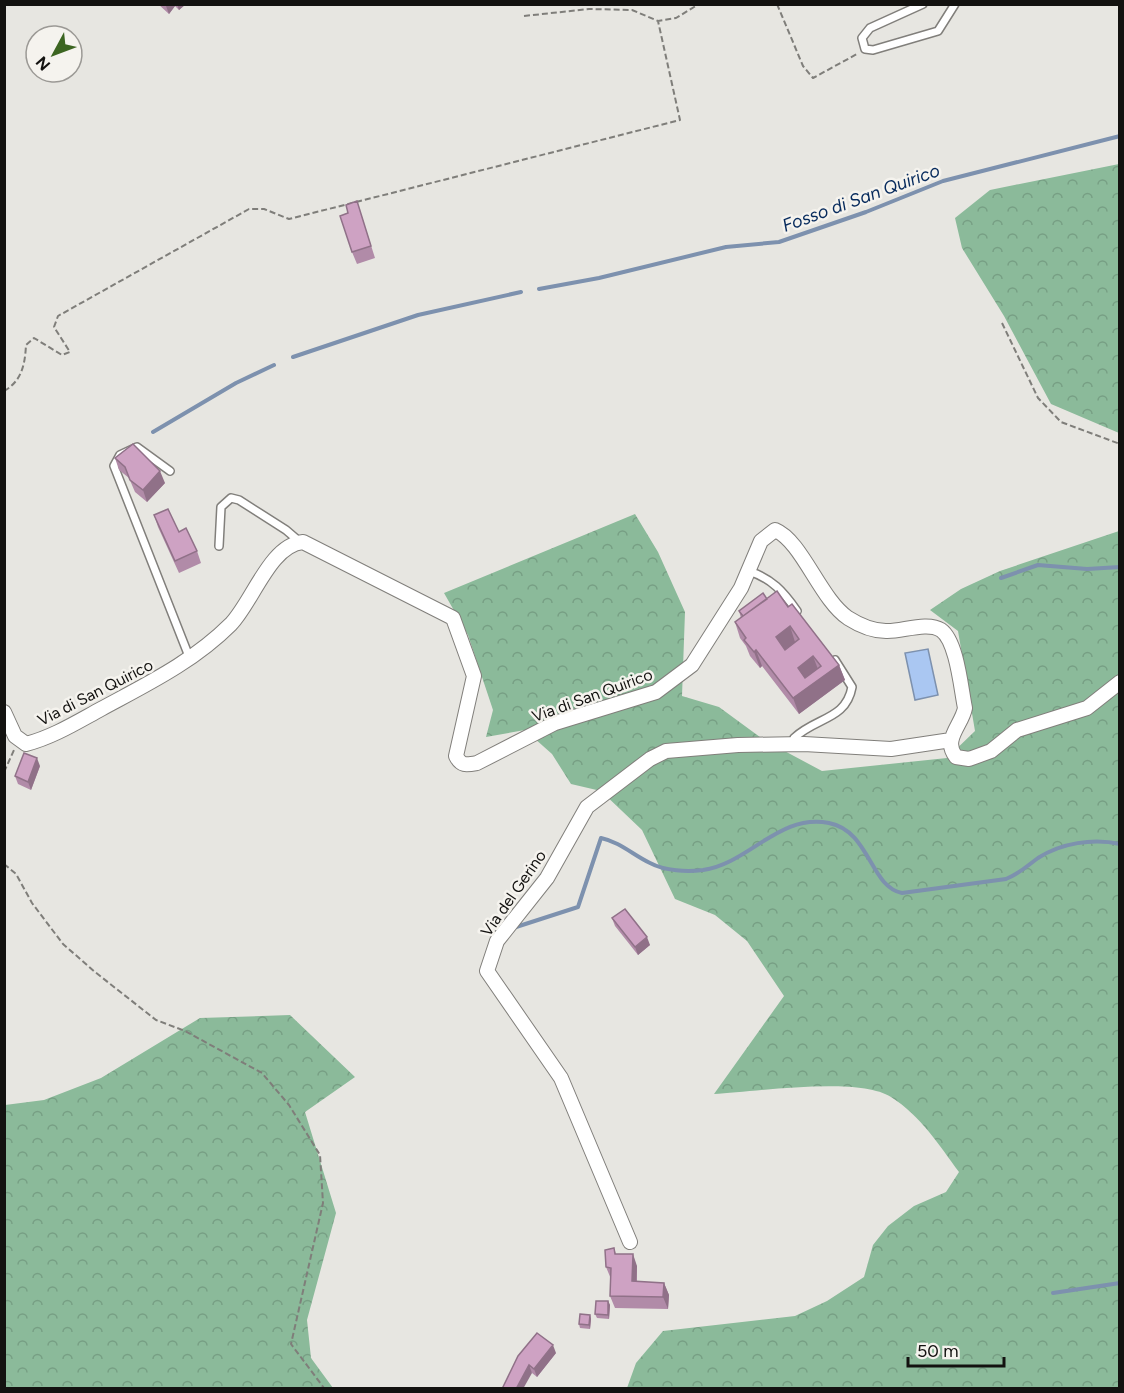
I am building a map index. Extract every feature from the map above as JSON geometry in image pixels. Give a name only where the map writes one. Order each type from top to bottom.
[{"type":"street","name":"Via di San Quirico","points":[[17,739],[26,744],[54,734],[204,650],[233,622],[278,553],[284,547],[300,542],[453,618],[474,676],[456,756],[459,762],[466,765],[477,763],[555,723],[656,692],[692,665],[721,623],[749,571],[761,541],[775,530],[789,541],[826,595],[847,617],[873,630],[927,627],[940,630],[950,641],[965,708],[964,716],[951,740]]},
{"type":"street","points":[[951,740],[952,752],[956,758],[969,759],[991,752],[1017,730],[1087,708],[1098,702],[1119,682]]},
{"type":"street","points":[[4,712],[17,739]]},
{"type":"street","name":"Via del Gerino","points":[[630,1242],[561,1078],[487,971],[496,941],[547,878],[587,807],[650,759],[666,752],[738,745],[793,744],[891,749],[951,740]]},
{"type":"lane","points":[[923,4],[870,28],[862,38],[865,49],[873,50],[938,31],[955,4]]},
{"type":"lane","points":[[170,471],[136,447],[120,455],[114,466],[190,659]]},
{"type":"lane","points":[[219,546],[220,507],[231,498],[239,500],[258,512],[300,542]]},
{"type":"lane","points":[[749,571],[766,577],[779,587],[800,615]]},
{"type":"lane","points":[[793,744],[794,738],[804,729],[840,711],[850,701],[852,687],[828,652]]},
{"type":"path","points":[[524,16],[589,9],[632,10],[658,21],[676,18],[699,4]]},
{"type":"path","points":[[777,4],[803,66],[813,78],[865,49]]},
{"type":"path","points":[[4,391],[14,386],[25,366],[26,345],[34,338],[62,355],[70,352],[54,327],[58,316],[249,209],[264,209],[289,219],[680,120],[658,21]]},
{"type":"path","points":[[1002,324],[1038,398],[1061,422],[1119,444]]},
{"type":"path","points":[[4,772],[17,739]]},
{"type":"path","points":[[4,864],[16,874],[32,903],[63,944],[156,1020],[185,1031],[262,1074],[289,1105],[302,1125],[320,1155],[323,1203],[291,1344],[324,1389]]},
{"type":"green space","points":[[1120,164],[1119,433],[1051,404],[1004,316],[962,248],[955,218],[990,190]]},
{"type":"green space","points":[[635,514],[658,552],[685,612],[682,696],[719,707],[764,740],[822,771],[947,758],[975,731],[958,631],[930,610],[961,589],[1000,571],[1119,531],[1119,1388],[627,1388],[636,1363],[663,1331],[795,1316],[827,1301],[864,1277],[873,1245],[888,1226],[914,1206],[946,1192],[959,1172],[929,1132],[911,1113],[891,1097],[876,1091],[831,1086],[714,1094],[784,996],[747,941],[715,915],[675,899],[642,830],[601,791],[571,784],[552,754],[525,730],[486,737],[493,710],[468,635],[444,593]]},
{"type":"green space","points":[[290,1015],[355,1077],[305,1112],[336,1213],[307,1320],[311,1358],[333,1388],[5,1388],[5,1105],[44,1100],[101,1078],[200,1018]]},
{"type":"water","points":[[928,649],[938,695],[915,700],[905,653]]},
{"type":"building","points":[[357,201],[371,246],[352,252],[340,216],[348,213],[346,205]]},
{"type":"building","points":[[133,444],[160,471],[143,490],[130,480],[125,467],[115,458]]},
{"type":"building","points":[[168,509],[179,532],[186,528],[197,551],[175,561],[154,515]]},
{"type":"building","points":[[777,591],[788,607],[792,604],[839,665],[793,698],[756,650],[754,652],[744,640],[746,638],[735,622]],"holes":[[[790,626],[799,639],[785,650],[776,637]],[[813,656],[821,666],[805,678],[798,668]]]},
{"type":"building","points":[[763,593],[767,599],[743,616],[739,611]]},
{"type":"building","points":[[24,753],[37,758],[28,782],[15,776]]},
{"type":"building","points":[[625,909],[647,937],[635,947],[612,918]]},
{"type":"building","points":[[614,1248],[615,1254],[633,1254],[632,1281],[664,1283],[663,1297],[610,1296],[611,1268],[606,1267],[605,1250]]},
{"type":"building","points":[[596,1301],[608,1301],[608,1315],[595,1314]]},
{"type":"building","points":[[580,1314],[590,1315],[589,1325],[579,1324]]},
{"type":"building","points":[[537,1333],[553,1345],[534,1369],[529,1365],[516,1389],[502,1389],[518,1356]]},
{"type":"waterway","name":"Fosso di San Quirico","points":[[539,289],[599,278],[726,247],[779,242],[866,212],[943,181],[1120,136]]},
{"type":"waterway","name":"Fosso di San Quirico","points":[[293,357],[418,315],[521,292]]},
{"type":"waterway","name":"Fosso di San Quirico","points":[[153,432],[236,383],[274,365]]},
{"type":"waterway","points":[[1001,578],[1038,565],[1087,569],[1120,567]]},
{"type":"waterway","points":[[513,928],[578,907],[601,838],[614,842],[656,866],[697,871],[720,866],[795,825],[811,822],[829,823],[843,828],[853,836],[883,881],[891,889],[902,893],[1006,879],[1038,858],[1067,845],[1088,842],[1120,844]]},
{"type":"waterway","points":[[1053,1293],[1120,1283]]}]
